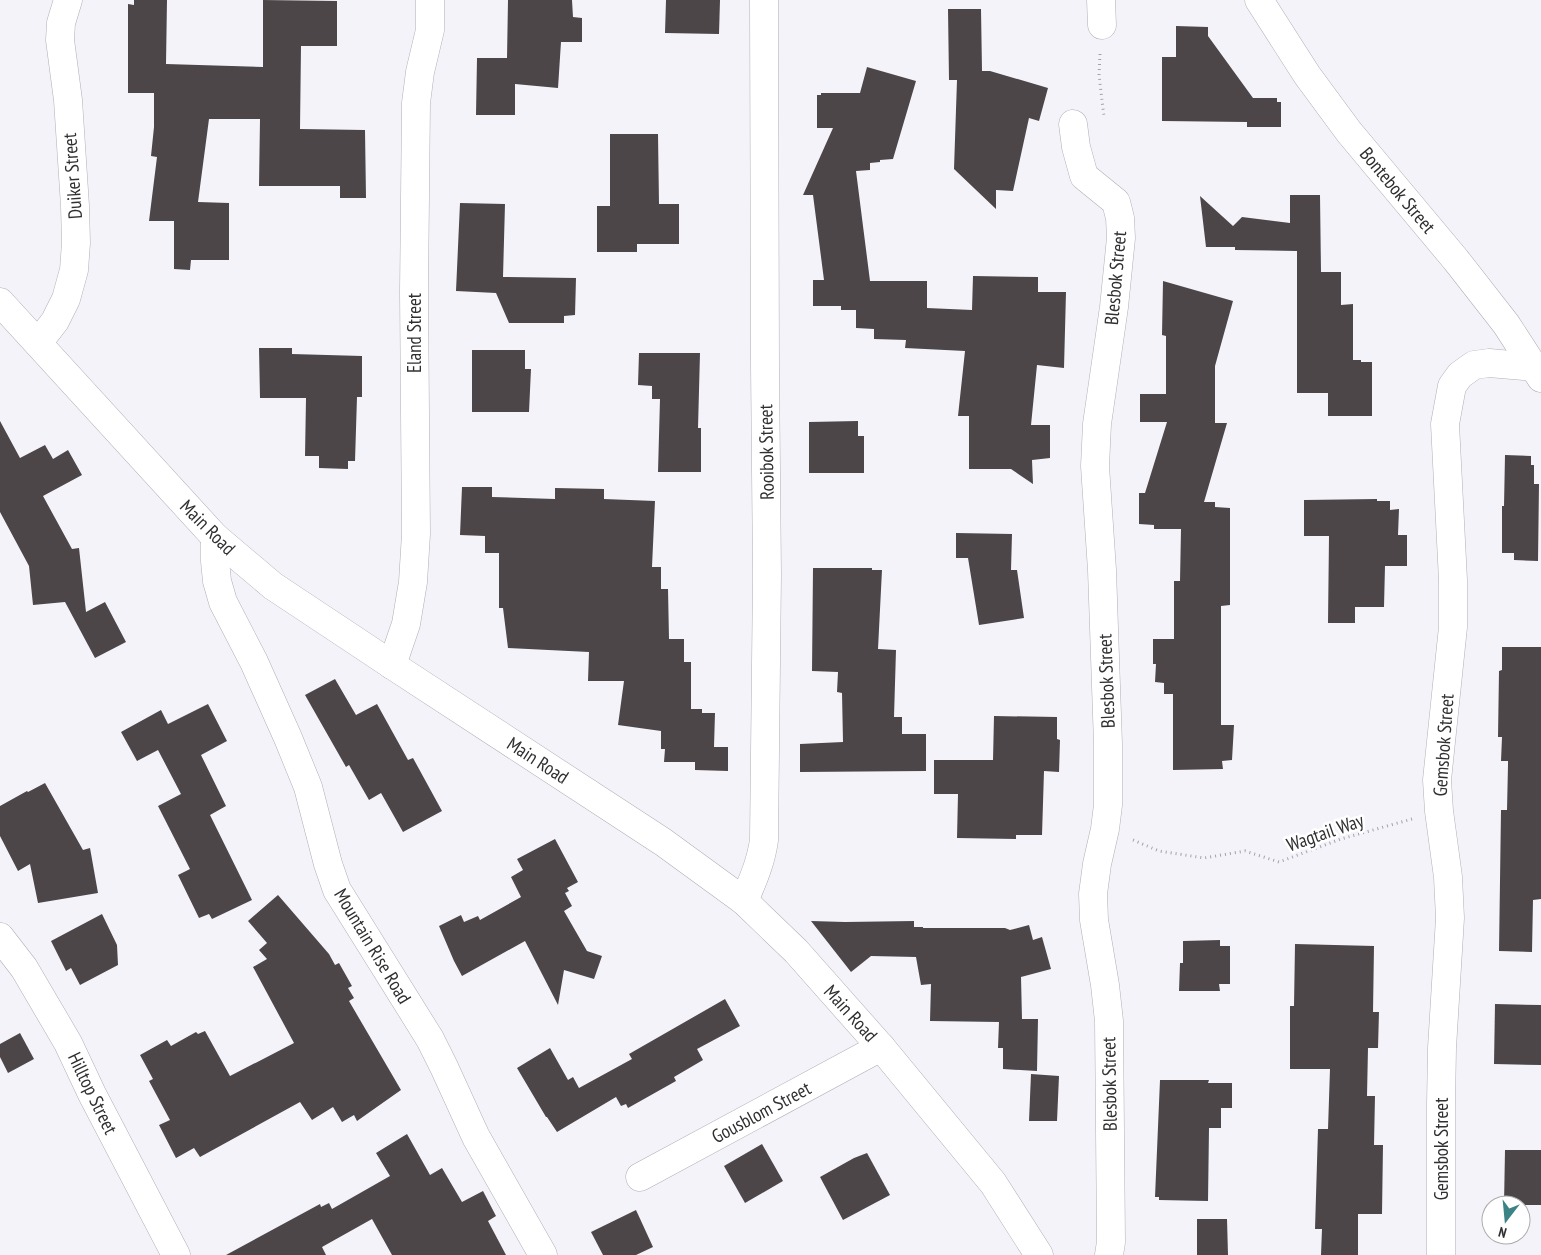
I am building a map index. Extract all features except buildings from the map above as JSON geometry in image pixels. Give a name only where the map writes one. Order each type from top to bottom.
[{"type":"street","name":"Duiker Street","points":[[38,343],[55,321],[66,299],[74,270],[76,243],[75,206],[68,100],[60,40],[61,23],[68,0]]},
{"type":"street","name":"Eland Street","points":[[392,665],[406,624],[413,582],[416,534],[414,292],[416,103],[420,72],[430,30],[430,0]]},
{"type":"street","name":"Rooibok Street","points":[[744,901],[756,874],[764,840],[767,575],[764,0]]},
{"type":"street","name":"Bontebok Street","points":[[1259,0],[1307,75],[1349,132],[1456,260],[1506,324],[1538,372]]},
{"type":"street","name":"Blesbok Street","points":[[1073,124],[1076,147],[1084,176],[1116,202],[1120,218],[1114,307],[1097,424],[1095,466],[1102,570],[1108,744],[1108,805],[1093,894],[1109,1021],[1111,1242],[1109,1255]]},
{"type":"street","name":"Main Road","points":[[0,302],[215,536],[273,586],[663,842],[744,901],[796,950],[881,1047],[993,1183],[1039,1255]]},
{"type":"street","name":"Gemsbok Street","points":[[1441,1255],[1442,1048],[1450,918],[1448,877],[1439,811],[1437,780],[1454,627],[1445,424],[1452,386],[1460,375],[1474,365],[1489,364],[1538,372]]},
{"type":"street","name":"Mountain Rise Road","points":[[215,536],[214,561],[223,602],[254,662],[308,787],[328,864],[337,890],[430,1039],[476,1137],[543,1255]]},
{"type":"street","name":"Hilltop Street","points":[[0,937],[24,968],[68,1043],[92,1094],[176,1255]]},
{"type":"street","name":"Gousblom Street","points":[[640,1178],[881,1047]]},
{"type":"path","points":[[1101,12],[1099,76],[1104,121]]},
{"type":"path","name":"Wagtail Way","points":[[1105,829],[1159,852],[1204,858],[1245,851],[1279,862],[1341,839],[1439,811]]}]
